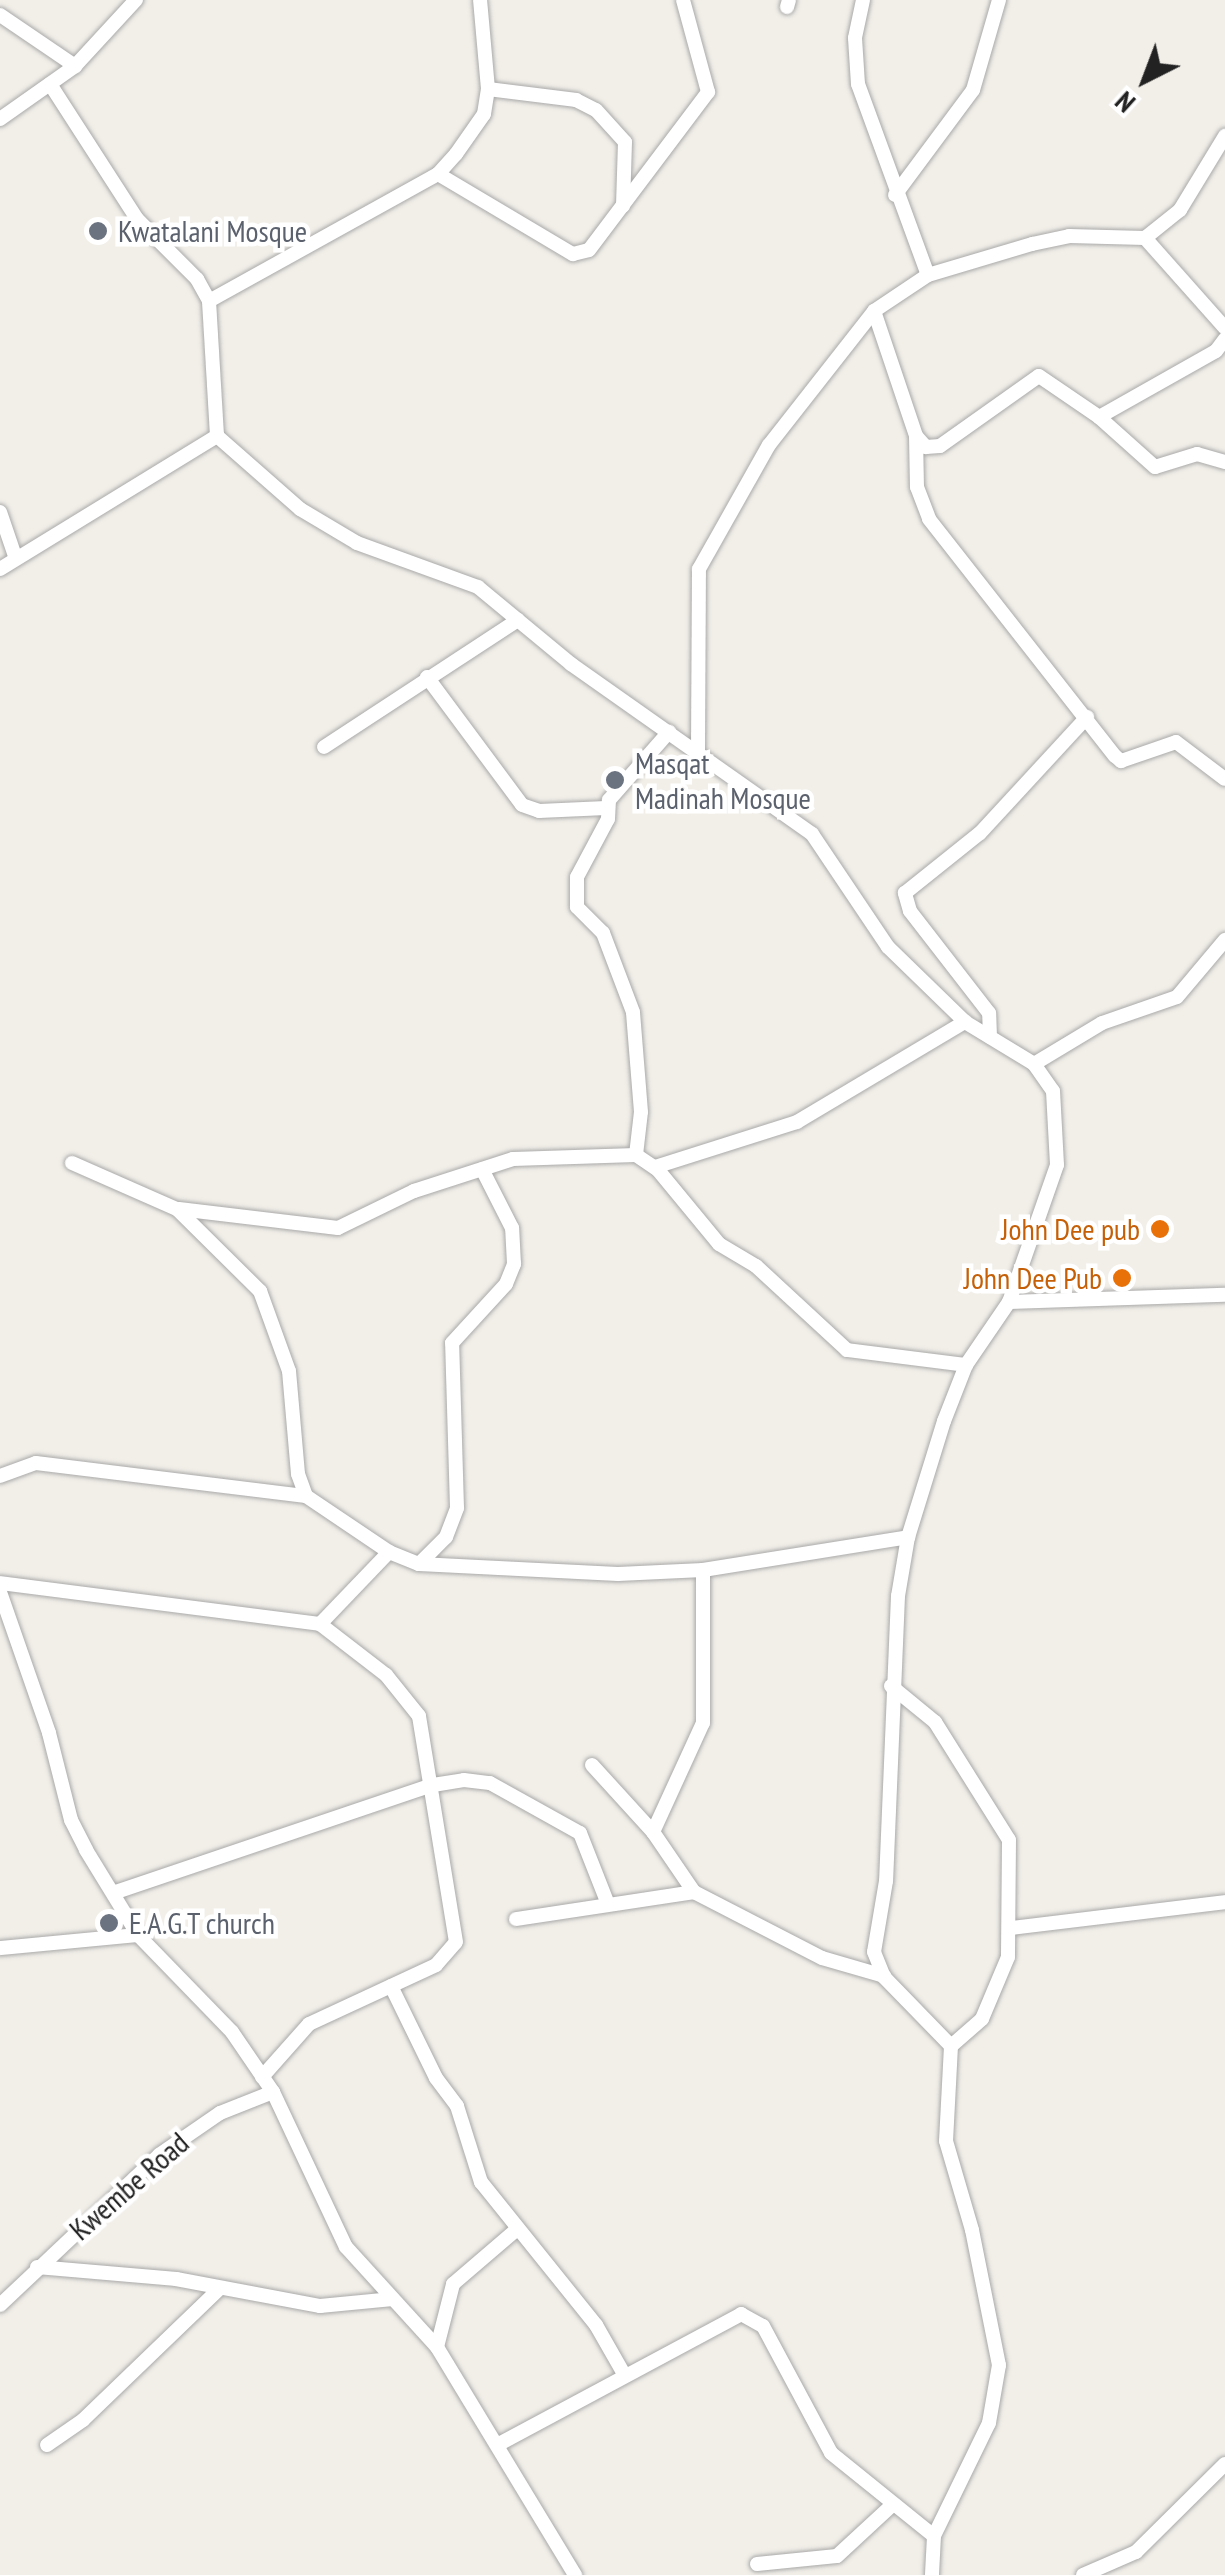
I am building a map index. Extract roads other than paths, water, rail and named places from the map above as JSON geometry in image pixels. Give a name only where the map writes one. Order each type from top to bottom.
[{"type":"street","points":[[0,119],[75,66],[136,0]]},
{"type":"street","points":[[209,301],[438,174],[476,129],[488,89],[480,0]]},
{"type":"street","points":[[438,174],[572,254],[589,250],[708,92],[682,0]]},
{"type":"street","points":[[863,0],[854,38],[858,84],[895,195],[928,274]]},
{"type":"street","points":[[895,195],[974,90],[999,0]]},
{"type":"street","points":[[0,14],[75,66]]},
{"type":"street","points":[[50,84],[137,219],[198,279],[209,301],[217,436],[314,517],[357,543],[446,571],[812,834],[888,946],[965,1022],[1034,1064],[1053,1090],[1059,1118],[1058,1164],[1009,1302],[966,1365],[908,1537],[891,1686],[886,1881],[874,1952],[884,1976],[951,2046]]},
{"type":"street","points":[[488,89],[576,100],[614,126],[626,142],[623,207]]},
{"type":"street","points":[[698,751],[699,569],[769,445],[874,312],[928,274],[1069,236],[1145,238],[1180,210],[1225,136]]},
{"type":"street","points":[[1145,238],[1225,328]]},
{"type":"street","points":[[874,312],[916,436],[917,487],[930,519],[1122,761],[1176,742],[1225,779]]},
{"type":"street","points":[[1099,417],[1216,351],[1225,340]]},
{"type":"street","points":[[916,436],[926,447],[940,446],[1039,376],[1099,417],[1154,467],[1197,454],[1225,462]]},
{"type":"street","points":[[0,570],[15,556],[217,436]]},
{"type":"street","points":[[0,512],[15,556]]},
{"type":"street","points":[[324,746],[518,620]]},
{"type":"street","points":[[427,676],[522,805],[538,811],[606,808],[670,732]]},
{"type":"street","points":[[990,1037],[989,1012],[910,911],[905,893],[980,833],[1087,716]]},
{"type":"street","points":[[606,808],[608,819],[577,877],[578,907],[603,933],[633,1012],[641,1112],[636,1155]]},
{"type":"street","points":[[1034,1064],[1102,1023],[1177,997],[1225,940]]},
{"type":"street","points":[[655,1167],[797,1122],[965,1022]]},
{"type":"street","points":[[72,1163],[177,1209],[338,1228],[414,1191],[513,1159],[636,1155],[655,1167],[718,1244],[756,1266],[847,1350],[966,1365]]},
{"type":"street","points":[[419,1564],[446,1537],[457,1508],[452,1343],[506,1284],[514,1264],[512,1228],[482,1169]]},
{"type":"street","points":[[177,1209],[233,1259],[260,1291],[276,1326],[289,1371],[306,1496]]},
{"type":"street","points":[[1009,1302],[1225,1295]]},
{"type":"street","points":[[0,1476],[13,1468],[52,1464],[306,1496],[389,1552],[419,1564],[618,1574],[704,1570],[908,1537]]},
{"type":"street","points":[[320,1624],[389,1552]]},
{"type":"street","points":[[653,1832],[703,1722],[704,1570]]},
{"type":"street","points":[[0,1583],[320,1624],[406,1697],[419,1716],[456,1942],[436,1966],[309,2024],[262,2077]]},
{"type":"street","points":[[0,1592],[70,1820],[116,1892],[138,1936],[232,2032],[274,2092],[335,2230],[437,2347],[499,2444],[572,2572],[553,2575]]},
{"type":"street","points":[[891,1686],[935,1722],[1009,1840],[1011,1928],[994,1997],[982,2019],[951,2046],[946,2141],[972,2230],[998,2378],[972,2465],[934,2536],[932,2575]]},
{"type":"street","points":[[592,1765],[653,1832],[694,1892],[822,1958],[884,1976]]},
{"type":"street","points":[[116,1892],[433,1784],[490,1783],[573,1828],[585,1840],[608,1904]]},
{"type":"street","points":[[516,1919],[694,1892]]},
{"type":"street","points":[[1011,1928],[1225,1902]]},
{"type":"street","points":[[0,1948],[97,1934],[138,1936]]},
{"type":"street","points":[[391,1986],[436,2078],[458,2106],[480,2182],[596,2325],[624,2374]]},
{"type":"street","name":"Kwembe Road","points":[[0,2305],[159,2155],[220,2113],[274,2092]]},
{"type":"street","points":[[437,2347],[453,2284],[516,2230]]},
{"type":"street","points":[[37,2267],[220,2288],[320,2306],[393,2299]]},
{"type":"street","points":[[47,2445],[110,2396],[220,2288]]},
{"type":"street","points":[[499,2444],[740,2314],[752,2317],[831,2453],[934,2536]]},
{"type":"street","points":[[1084,2575],[1136,2552],[1225,2464]]},
{"type":"street","points":[[757,2564],[837,2556],[892,2504]]},
{"type":"place","name":"Kwatalani Mosque","points":[[98,231]]},
{"type":"place","name":"Masqat Madinah Mosque","points":[[615,780]]},
{"type":"place","name":"John Dee pub","points":[[1160,1229]]},
{"type":"place","name":"John Dee Pub","points":[[1122,1278]]},
{"type":"place","name":"E.A.G.T church","points":[[109,1923]]}]
